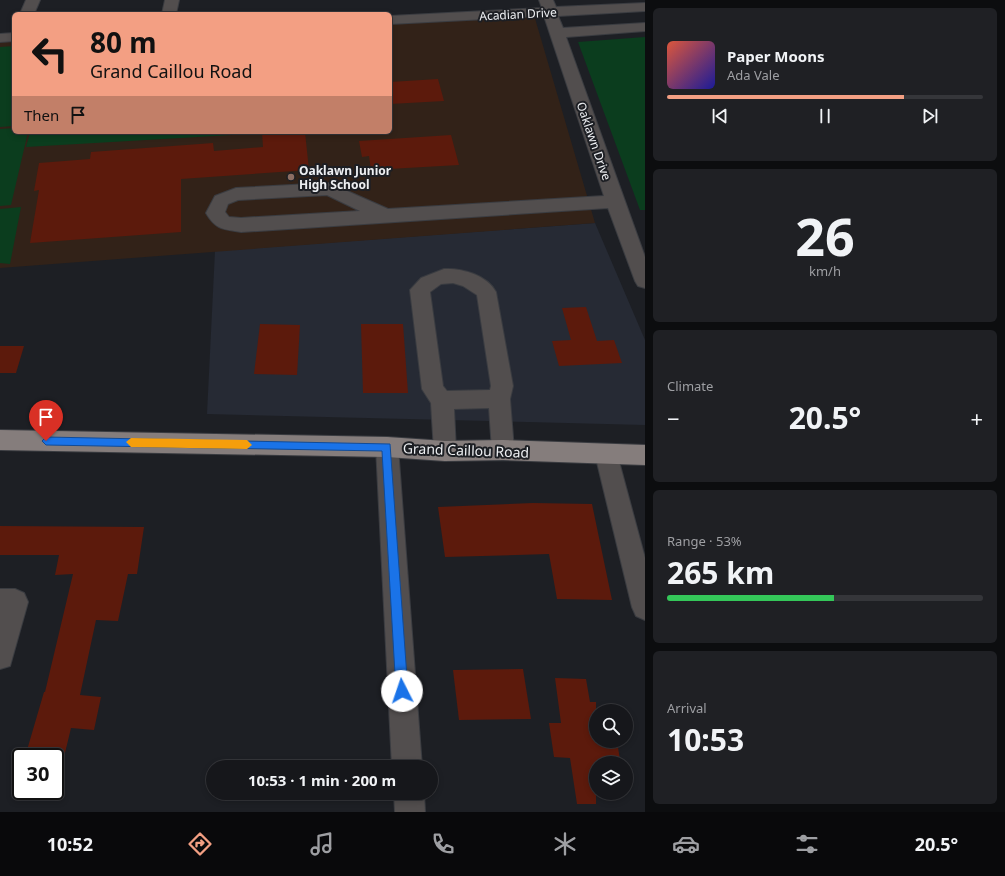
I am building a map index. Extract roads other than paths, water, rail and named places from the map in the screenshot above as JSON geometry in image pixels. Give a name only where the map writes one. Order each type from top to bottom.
[{"type":"main road","name":"Grand Caillou Road","points":[[0,440],[386,447],[445,451],[503,450],[645,455]]},
{"type":"street","points":[[29,12],[33,0]]},
{"type":"street","points":[[170,12],[172,0]]},
{"type":"street","name":"Acadian Drive","points":[[392,20],[548,6],[645,7]]},
{"type":"street","name":"Oaklawn Drive","points":[[548,6],[615,201],[645,281]]},
{"type":"street","points":[[557,33],[645,27]]},
{"type":"street","points":[[0,38],[12,37]]},
{"type":"street","points":[[386,216],[329,189],[236,194],[221,200],[215,213],[224,222],[241,225],[386,216],[615,201]]},
{"type":"street","points":[[445,451],[442,400],[434,389],[420,290],[428,281],[449,276],[463,278],[476,283],[486,292],[502,386],[498,399],[503,450]]},
{"type":"street","points":[[442,400],[498,399]]},
{"type":"street","points":[[386,447],[407,760]]},
{"type":"street","points":[[606,454],[645,607]]},
{"type":"street","points":[[0,602],[14,602],[0,656]]},
{"type":"street","points":[[409,800],[410,812]]},
{"type":"place","name":"Oaklawn Junior High School","points":[[291,177]]}]
